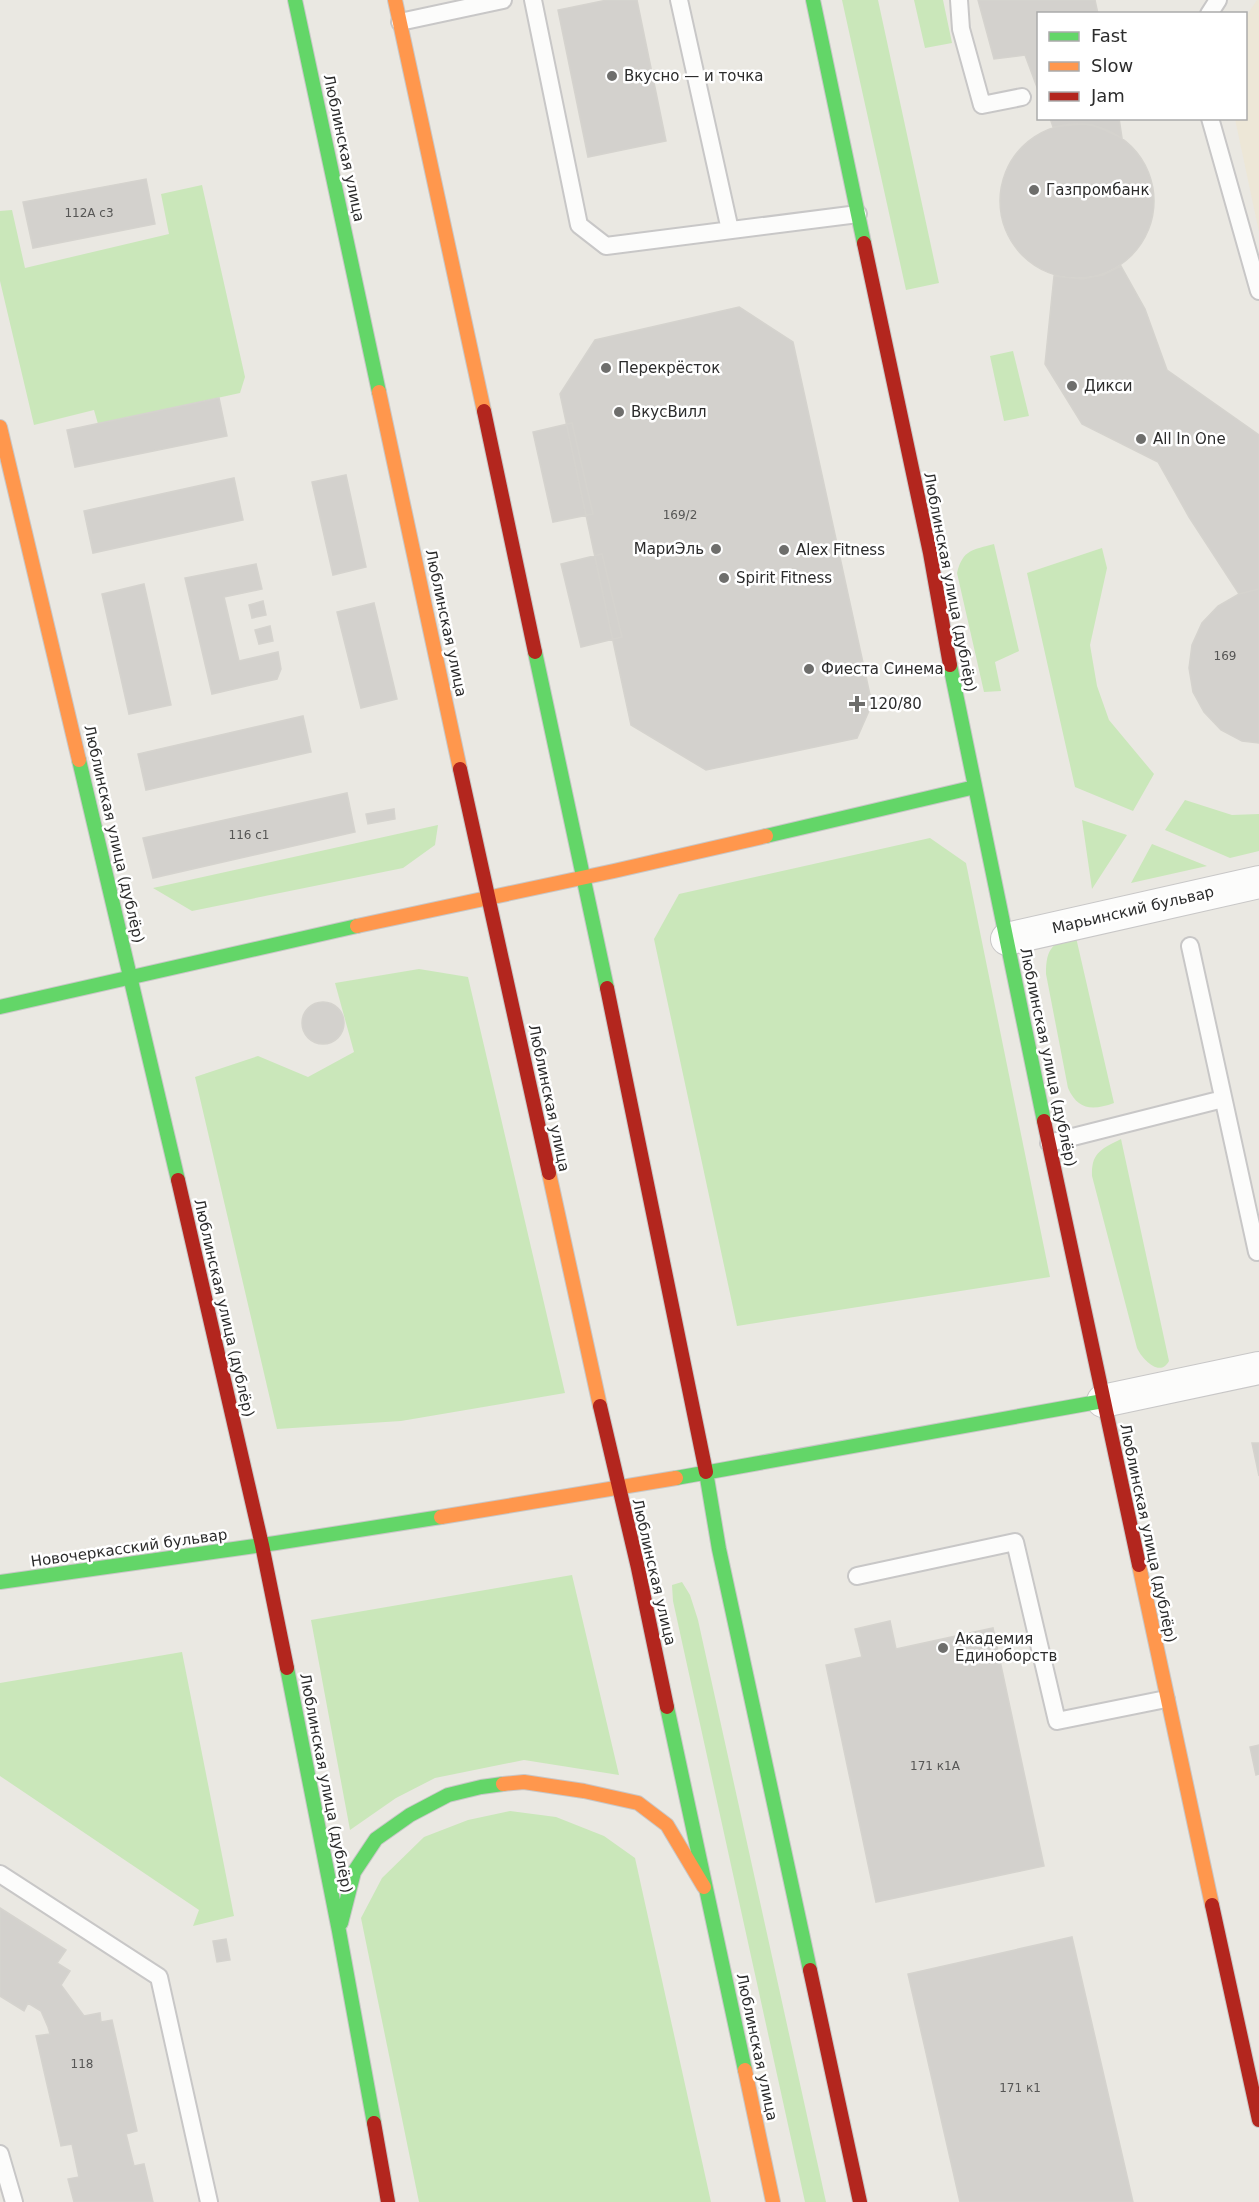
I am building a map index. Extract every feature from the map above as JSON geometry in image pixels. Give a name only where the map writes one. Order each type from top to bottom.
[{"type":"street","name":"Люблинская улица","points":[[295,0],[488,897],[618,1488],[638,1568],[773,2202]]},
{"type":"street","points":[[395,0],[584,878],[706,1473],[719,1550],[860,2202]]},
{"type":"street","name":"Люблинская улица (дублёр)","points":[[813,0],[930,553],[960,718],[1103,1401],[1259,2120]]},
{"type":"street","name":"Люблинская улица (дублёр)","points":[[0,427],[131,977],[262,1545],[339,1931],[388,2202]]},
{"type":"street","points":[[0,1007],[488,897],[584,878],[975,787]]},
{"type":"street","name":"Марьинский бульвар","points":[[1007,939],[1259,882]]},
{"type":"street","points":[[1103,1401],[1259,1368]]},
{"type":"street","name":"Новочеркасский бульвар","points":[[0,1582],[174,1559],[618,1488],[1103,1401]]},
{"type":"street","points":[[339,1931],[354,1872],[376,1839],[410,1815],[448,1795],[481,1787],[524,1782],[584,1791],[638,1803],[667,1825],[706,1890]]},
{"type":"lane","points":[[400,22],[503,0]]},
{"type":"lane","points":[[533,0],[579,225],[606,246],[858,214]]},
{"type":"lane","points":[[679,0],[730,230]]},
{"type":"lane","points":[[959,0],[961,29],[982,105],[1022,97]]},
{"type":"lane","points":[[1211,120],[1259,291]]},
{"type":"lane","points":[[1190,946],[1257,1252]]},
{"type":"lane","points":[[1049,1143],[1223,1099]]},
{"type":"lane","points":[[857,1576],[1015,1542],[1057,1721],[1166,1699]]},
{"type":"lane","points":[[0,1874],[159,1977],[209,2202]]},
{"type":"lane","points":[[0,2154],[14,2202]]},
{"type":"shaded area","points":[[1259,0],[1259,232],[1235,120],[1247,120],[1247,15]]},
{"type":"green space","points":[[842,0],[878,0],[939,283],[906,290]]},
{"type":"green space","points":[[914,0],[943,0],[952,43],[925,48]]},
{"type":"green space","points":[[202,185],[245,377],[240,393],[98,424],[94,410],[34,425],[0,281],[0,211],[12,210],[25,268],[169,234],[161,194]]},
{"type":"green space","points":[[1013,351],[1029,416],[1004,421],[990,356]]},
{"type":"green space","points":[[994,544],[1019,651],[995,662],[1001,691],[984,692],[957,573],[966,555],[975,549]]},
{"type":"green space","points":[[1102,548],[1107,568],[1090,645],[1097,686],[1109,720],[1154,774],[1133,811],[1075,787],[1027,573]]},
{"type":"green space","points":[[1185,800],[1232,815],[1259,814],[1259,851],[1230,858],[1165,830]]},
{"type":"green space","points":[[1082,820],[1127,835],[1092,889]]},
{"type":"green space","points":[[438,825],[435,845],[403,868],[192,911],[153,888]]},
{"type":"green space","points":[[930,838],[966,863],[1050,1277],[737,1326],[654,939],[679,894]]},
{"type":"green space","points":[[1152,844],[1207,866],[1131,883]]},
{"type":"green space","points":[[1075,933],[1114,1103],[1092,1108],[1076,1101],[1068,1088],[1046,974],[1049,952],[1061,940]]},
{"type":"green space","points":[[419,969],[468,977],[565,1393],[401,1421],[277,1429],[195,1077],[258,1056],[308,1077],[354,1052],[335,983]]},
{"type":"green space","points":[[1121,1139],[1169,1361],[1161,1368],[1147,1361],[1137,1348],[1092,1176],[1093,1162],[1099,1152]]},
{"type":"green space","points":[[572,1575],[619,1775],[524,1760],[435,1778],[396,1798],[350,1830],[311,1620]]},
{"type":"green space","points":[[682,1582],[690,1595],[698,1620],[826,2202],[805,2202],[673,1601],[672,1585]]},
{"type":"green space","points":[[182,1652],[234,1916],[193,1926],[199,1910],[0,1776],[0,1683]]},
{"type":"green space","points":[[510,1811],[556,1817],[604,1836],[635,1858],[711,2202],[419,2202],[361,1918],[382,1878],[424,1837],[468,1820]]},
{"type":"building","name":"Вкусно — и точка","points":[[607,0],[637,0],[666,141],[588,157],[558,10]]},
{"type":"building","points":[[978,0],[1095,0],[1098,12],[1037,12],[1037,87],[1025,55],[994,59]]},
{"type":"building","points":[[1051,120],[1119,120],[1122,138],[1093,125],[1053,127]]},
{"type":"building","points":[[1077,124],[1107,129],[1132,146],[1149,171],[1154,201],[1149,231],[1132,256],[1107,273],[1077,278],[1047,273],[1022,256],[1005,231],[1000,201],[1005,171],[1022,146],[1047,129]]},
{"type":"building","points":[[146,179],[155,224],[33,248],[23,202]]},
{"type":"building","points":[[1121,266],[1145,309],[1167,370],[1259,435],[1259,589],[1239,594],[1189,517],[1158,462],[1082,424],[1045,364],[1054,276],[1082,279],[1103,275]]},
{"type":"building","name":"МариЭль","points":[[739,307],[793,342],[872,704],[857,738],[706,770],[631,725],[560,394],[595,340]]},
{"type":"building","points":[[219,398],[227,436],[75,467],[67,430]]},
{"type":"building","points":[[572,423],[593,514],[553,522],[533,432]]},
{"type":"building","points":[[346,475],[366,567],[333,575],[312,482]]},
{"type":"building","points":[[234,478],[243,520],[93,553],[84,511]]},
{"type":"building","points":[[602,554],[622,637],[581,647],[561,564]]},
{"type":"building","points":[[256,564],[262,589],[224,597],[239,661],[278,652],[281,669],[277,679],[212,694],[185,578]]},
{"type":"building","points":[[144,584],[171,705],[129,714],[102,594]]},
{"type":"building","points":[[1259,589],[1259,743],[1242,741],[1221,730],[1204,712],[1193,692],[1189,668],[1192,645],[1202,623],[1218,606],[1239,594]]},
{"type":"building","points":[[263,601],[266,615],[252,618],[249,605]]},
{"type":"building","points":[[374,603],[397,699],[361,708],[337,612]]},
{"type":"building","points":[[270,626],[273,641],[259,644],[255,630]]},
{"type":"building","points":[[303,716],[311,752],[146,790],[138,754]]},
{"type":"building","points":[[347,793],[355,832],[153,878],[143,838]]},
{"type":"building","points":[[394,809],[395,819],[368,824],[366,814]]},
{"type":"building","points":[[323,1002],[338,1008],[344,1023],[338,1038],[323,1044],[308,1038],[302,1023],[308,1008]]},
{"type":"building","points":[[1252,1443],[1259,1443],[1259,1476]]},
{"type":"building","points":[[890,1621],[896,1649],[993,1628],[1044,1866],[876,1902],[826,1665],[862,1657],[855,1629]]},
{"type":"building","points":[[1259,1745],[1259,1774],[1256,1775],[1250,1747]]},
{"type":"building","points":[[0,1908],[66,1950],[57,1963],[70,1971],[61,1985],[84,2016],[100,2013],[101,2022],[112,2020],[137,2131],[126,2134],[134,2166],[144,2164],[153,2202],[74,2202],[68,2179],[79,2177],[72,2144],[61,2146],[36,2036],[50,2034],[48,2027],[41,2011],[28,2003],[24,2011],[0,1996]]},
{"type":"building","points":[[1072,1937],[1133,2202],[960,2202],[908,1974]]},
{"type":"building","points":[[226,1939],[230,1960],[217,1962],[213,1941]]},
{"type":"traffic: fast","points":[[295,0],[379,392]]},
{"type":"traffic: fast","points":[[813,0],[864,243]]},
{"type":"traffic: fast","points":[[535,652],[607,988]]},
{"type":"traffic: fast","points":[[950,665],[1044,1121]]},
{"type":"traffic: fast","points":[[79,760],[178,1180]]},
{"type":"traffic: fast","points":[[766,836],[975,787]]},
{"type":"traffic: fast","points":[[0,1007],[357,926]]},
{"type":"traffic: fast","points":[[676,1478],[1103,1401]]},
{"type":"traffic: fast","points":[[706,1472],[719,1549],[810,1970]]},
{"type":"traffic: fast","points":[[0,1582],[441,1517]]},
{"type":"traffic: fast","points":[[287,1668],[374,2123]]},
{"type":"traffic: fast","points":[[667,1707],[745,2070]]},
{"type":"traffic: fast","points":[[341,1923],[354,1872],[376,1839],[410,1815],[448,1795],[503,1784]]},
{"type":"traffic: slow","points":[[395,0],[484,411]]},
{"type":"traffic: slow","points":[[379,392],[460,769]]},
{"type":"traffic: slow","points":[[0,427],[79,760]]},
{"type":"traffic: slow","points":[[357,926],[766,836]]},
{"type":"traffic: slow","points":[[549,1173],[600,1406]]},
{"type":"traffic: slow","points":[[441,1517],[676,1478]]},
{"type":"traffic: slow","points":[[1139,1565],[1212,1905]]},
{"type":"traffic: slow","points":[[503,1784],[524,1782],[584,1791],[638,1803],[667,1825],[704,1887]]},
{"type":"traffic: slow","points":[[745,2070],[773,2202]]},
{"type":"traffic: jam","points":[[864,243],[930,553],[950,665]]},
{"type":"traffic: jam","points":[[484,411],[535,652]]},
{"type":"traffic: jam","points":[[460,769],[549,1173]]},
{"type":"traffic: jam","points":[[607,988],[706,1472]]},
{"type":"traffic: jam","points":[[1044,1121],[1139,1565]]},
{"type":"traffic: jam","points":[[178,1180],[262,1545],[287,1668]]},
{"type":"traffic: jam","points":[[600,1406],[638,1568],[667,1707]]},
{"type":"traffic: jam","points":[[1212,1905],[1259,2120]]},
{"type":"traffic: jam","points":[[810,1970],[860,2202]]},
{"type":"traffic: jam","points":[[374,2123],[388,2202]]},
{"type":"place","name":"Вкусно — и точка","points":[[612,76]]},
{"type":"place","name":"Газпромбанк","points":[[1034,190]]},
{"type":"place","name":"Перекрёсток","points":[[606,368]]},
{"type":"place","name":"Дикси","points":[[1072,386]]},
{"type":"place","name":"ВкусВилл","points":[[619,412]]},
{"type":"place","name":"All In One","points":[[1141,439]]},
{"type":"place","name":"МариЭль","points":[[716,549]]},
{"type":"place","name":"Alex Fitness","points":[[784,550]]},
{"type":"place","name":"Spirit Fitness","points":[[724,578]]},
{"type":"place","name":"Фиеста Синема","points":[[809,669]]},
{"type":"place","name":"120/80","points":[[857,704]]},
{"type":"place","name":"Академия Единоборств","points":[[943,1648]]}]
